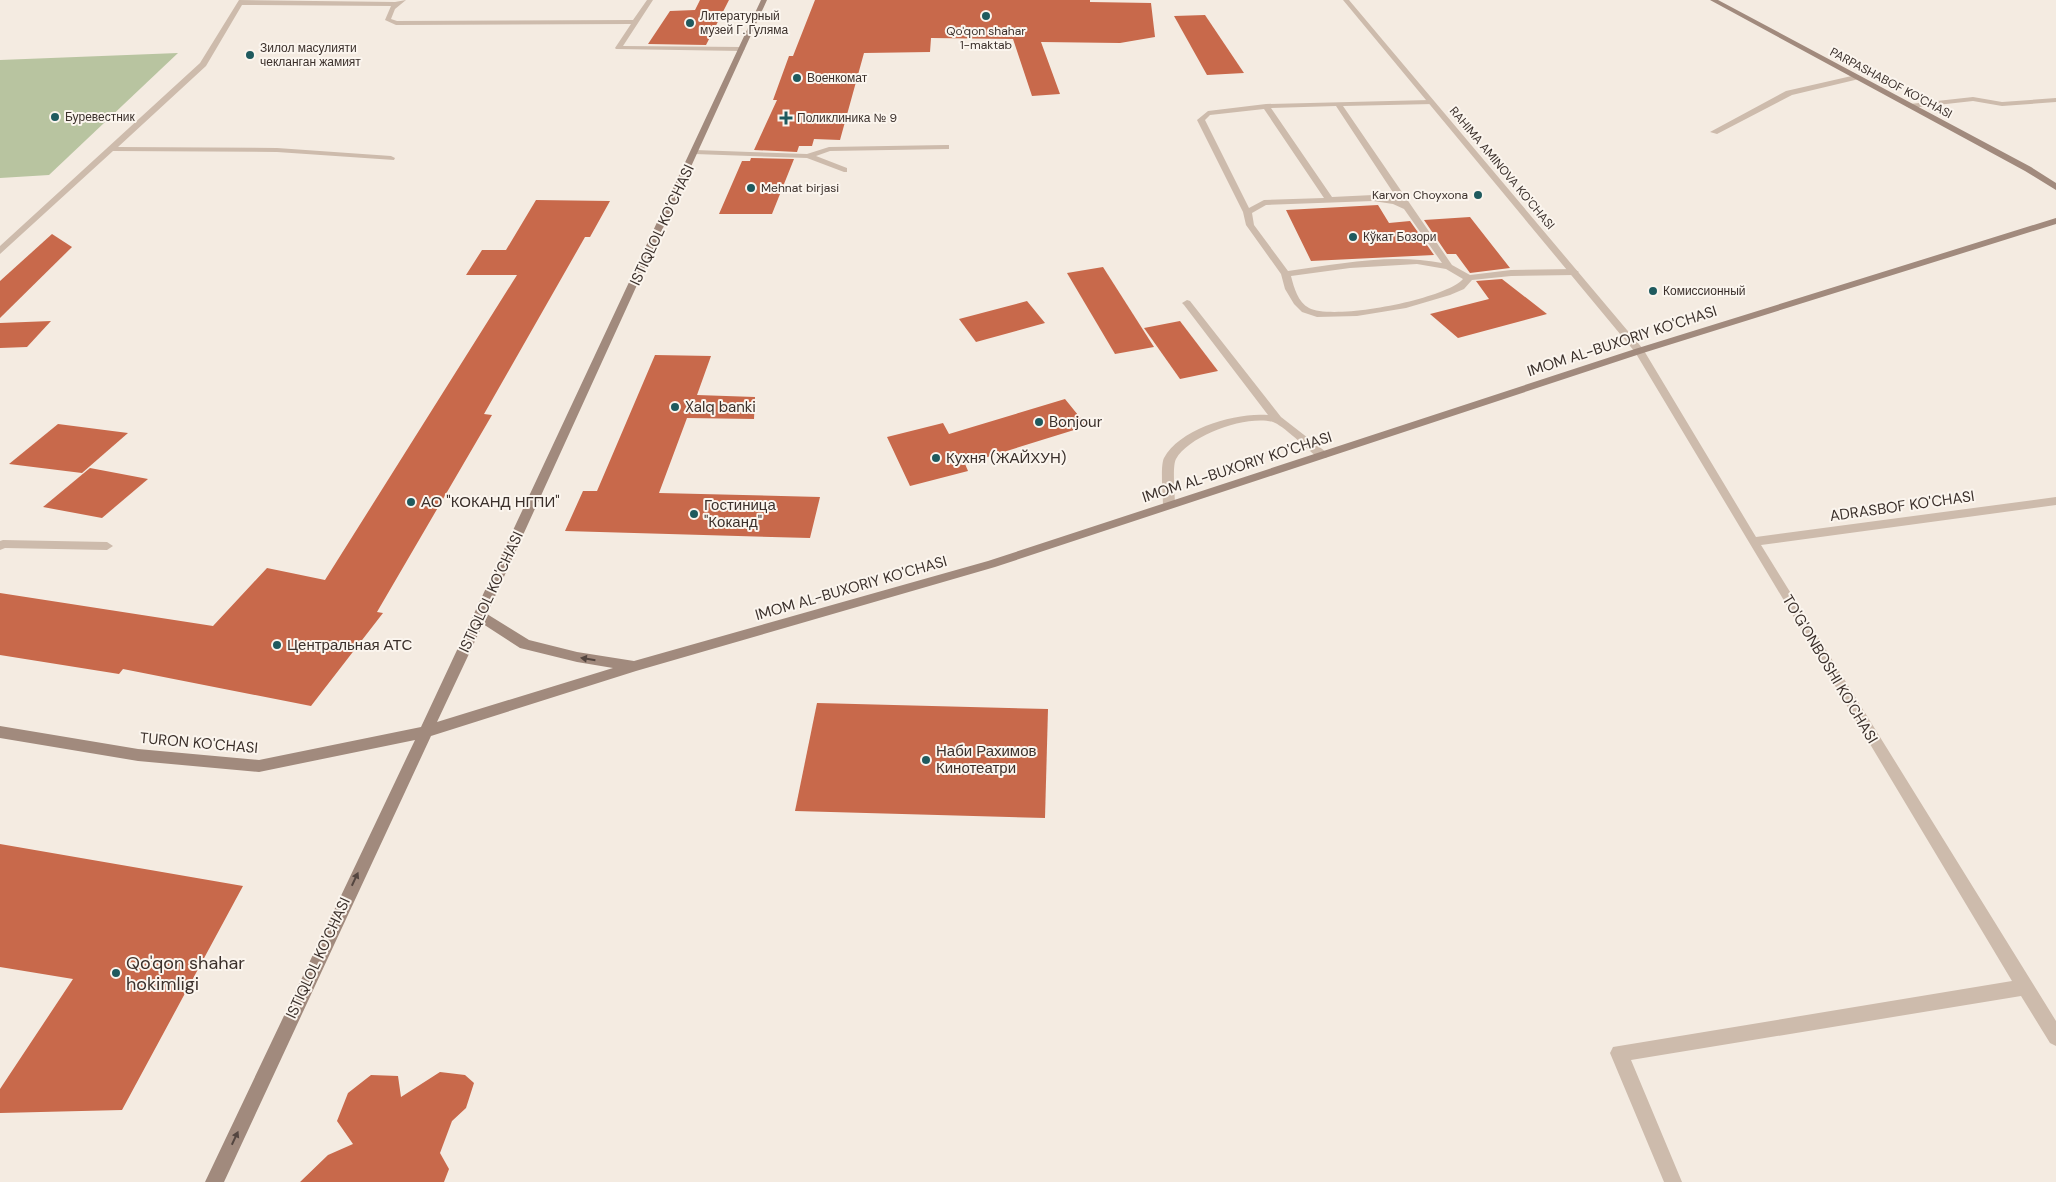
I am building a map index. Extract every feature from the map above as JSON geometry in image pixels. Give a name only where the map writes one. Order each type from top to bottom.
[{"type":"main road","name":"ISTIQLOL KO'CHASI","points":[[214,1182],[480,616],[764,0]]},
{"type":"main road","name":"PARPASHABOF KO'CHASI","points":[[1713,0],[2056,187]]},
{"type":"main road","name":"IMOM AL-BUXORIY KO'CHASI","points":[[424,732],[636,666],[991,564],[1639,350],[2056,221]]},
{"type":"main road","points":[[480,616],[525,644],[577,657],[636,666]]},
{"type":"main road","name":"TURON KO'CHASI","points":[[0,732],[138,755],[259,766],[424,732]]},
{"type":"street","points":[[404,0],[396,4],[389,13],[388,20],[396,23],[635,22]]},
{"type":"street","points":[[650,0],[618,48],[742,49]]},
{"type":"street","name":"RAHIMA AMINOVA KO'CHASI","points":[[1346,0],[1639,350]]},
{"type":"street","points":[[0,251],[203,64],[241,2],[396,4]]},
{"type":"street","points":[[1714,132],[1789,93],[1856,77]]},
{"type":"street","points":[[1910,106],[1973,99],[2002,104],[2056,100]]},
{"type":"street","points":[[1430,102],[1266,106],[1208,113],[1201,120],[1247,212],[1250,225],[1286,274],[1290,294],[1307,311],[1330,315],[1360,314],[1400,306],[1459,288],[1469,278]]},
{"type":"street","points":[[1338,104],[1449,267]]},
{"type":"street","points":[[1266,106],[1330,200]]},
{"type":"street","points":[[808,156],[829,149],[946,147]]},
{"type":"street","points":[[112,148],[276,150],[391,158]]},
{"type":"street","points":[[695,152],[808,156],[844,170]]},
{"type":"street","points":[[1247,212],[1264,203],[1373,198],[1395,202],[1407,207]]},
{"type":"street","points":[[1286,274],[1350,265],[1417,261],[1449,267],[1469,278],[1511,274],[1574,272]]},
{"type":"street","points":[[1187,303],[1277,419],[1322,455]]},
{"type":"street","name":"TO'G'ONBOSHI KO'CHASI","points":[[1639,350],[1753,542],[2056,1037]]},
{"type":"street","points":[[1169,505],[1169,460],[1184,442],[1226,424],[1252,417],[1277,419]]},
{"type":"street","name":"ADRASBOF KO'CHASI","points":[[1753,542],[2056,501]]},
{"type":"street","points":[[1,545],[107,546]]},
{"type":"street","points":[[1673,1182],[1619,1053],[2024,987]]},
{"type":"green space","name":"Буревестник","points":[[178,53],[49,175],[0,178],[0,60]]},
{"type":"building","name":"Литературный музей Г. Гуляма","points":[[700,0],[729,0],[706,45],[648,44],[670,11],[695,10]]},
{"type":"building","points":[[815,0],[1090,0],[1090,2],[1151,3],[1155,37],[1120,43],[1041,42],[1060,94],[1032,96],[1013,39],[931,38],[930,52],[864,53],[840,140],[814,139],[812,146],[799,146],[797,152],[754,150],[777,100],[773,100],[789,56],[793,56]]},
{"type":"building","points":[[1205,15],[1244,73],[1207,75],[1174,16]]},
{"type":"building","name":"Mehnat birjasi","points":[[751,158],[794,159],[772,214],[719,214],[742,161],[750,161]]},
{"type":"building","points":[[536,200],[610,201],[590,237],[585,237],[484,414],[492,415],[377,612],[383,613],[311,706],[123,669],[119,674],[0,655],[0,593],[213,626],[267,568],[325,580],[517,275],[466,275],[482,250],[506,250]]},
{"type":"building","points":[[1378,205],[1389,223],[1410,221],[1434,255],[1311,261],[1286,210]]},
{"type":"building","points":[[1470,217],[1510,268],[1470,273],[1456,254],[1447,254],[1424,220]]},
{"type":"building","points":[[52,234],[72,247],[0,318],[0,281]]},
{"type":"building","points":[[1103,267],[1154,347],[1115,354],[1067,273]]},
{"type":"building","points":[[1502,279],[1547,314],[1458,338],[1430,314],[1489,299],[1476,281]]},
{"type":"building","points":[[1027,301],[1045,323],[976,342],[959,319]]},
{"type":"building","points":[[51,321],[27,347],[0,348],[0,323]]},
{"type":"building","points":[[1180,321],[1218,371],[1180,379],[1144,328]]},
{"type":"building","points":[[655,355],[711,356],[697,395],[755,397],[754,419],[687,418],[659,493],[820,497],[810,538],[565,531],[583,491],[597,491]]},
{"type":"building","points":[[1065,399],[1087,426],[965,464],[968,471],[910,486],[887,437],[943,423],[949,434]]},
{"type":"building","points":[[58,424],[128,433],[82,473],[9,464]]},
{"type":"building","points":[[90,468],[148,479],[102,518],[43,507]]},
{"type":"building","name":"Наби Рахимов Кинотеатри","points":[[817,703],[1048,709],[1045,818],[795,811]]},
{"type":"building","name":"Qo'qon shahar hokimligi","points":[[0,844],[243,886],[122,1110],[0,1113],[0,1089],[73,979],[0,967]]},
{"type":"building","points":[[440,1072],[465,1075],[474,1083],[466,1108],[452,1121],[440,1153],[449,1169],[444,1182],[300,1182],[328,1155],[353,1144],[337,1121],[348,1093],[371,1075],[398,1076],[401,1097]]},
{"type":"place","name":"Qo'qon shahar 1-maktab","points":[[986,16]]},
{"type":"place","name":"Литературный музей Г. Гуляма","points":[[690,23]]},
{"type":"place","name":"Зилол масулияти чекланган жамият","points":[[250,55]]},
{"type":"place","name":"Военкомат","points":[[797,78]]},
{"type":"place","name":"Буревестник","points":[[55,117]]},
{"type":"place","name":"Поликлиника № 9","points":[[786,118]]},
{"type":"place","name":"Mehnat birjasi","points":[[751,188]]},
{"type":"place","name":"Karvon Choyxona","points":[[1478,195]]},
{"type":"place","name":"Кўкат Бозори","points":[[1353,237]]},
{"type":"place","name":"Комиссионный","points":[[1653,291]]},
{"type":"place","name":"Xalq banki","points":[[675,407]]},
{"type":"place","name":"Bonjour","points":[[1039,422]]},
{"type":"place","name":"Кухня (ЖАЙХУН)","points":[[936,458]]},
{"type":"place","name":"АО \"КОКАНД НГПИ\"","points":[[411,502]]},
{"type":"place","name":"Гостиница \"Коканд\"","points":[[694,514]]},
{"type":"place","name":"Центральная АТС","points":[[277,645]]},
{"type":"place","name":"Наби Рахимов Кинотеатри","points":[[926,760]]},
{"type":"place","name":"Qo'qon shahar hokimligi","points":[[116,973]]}]
